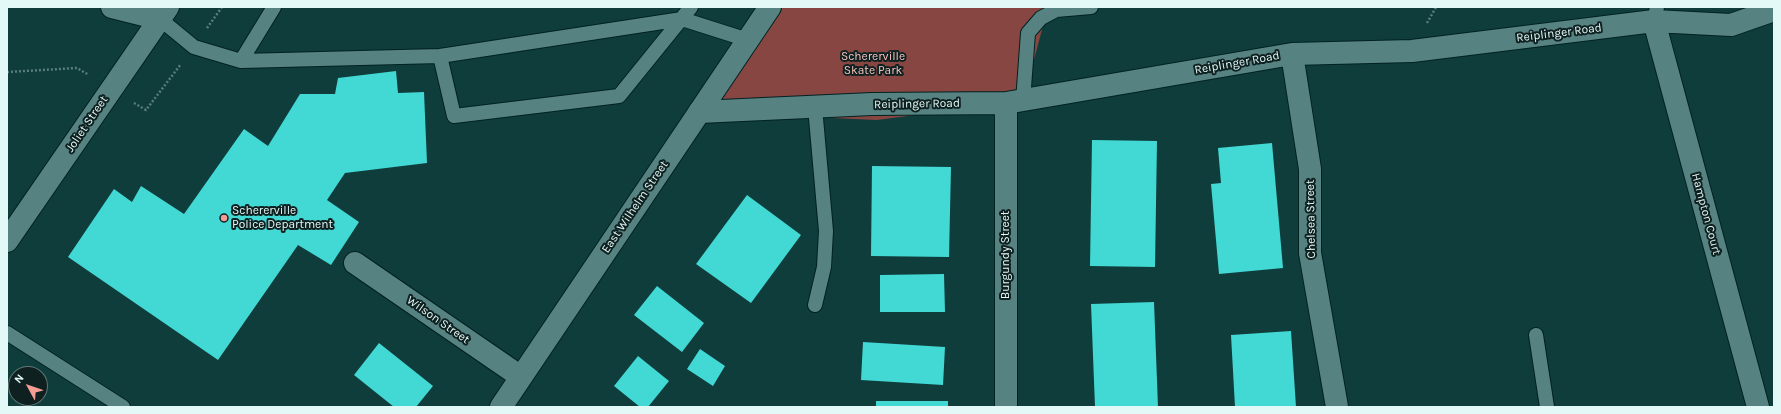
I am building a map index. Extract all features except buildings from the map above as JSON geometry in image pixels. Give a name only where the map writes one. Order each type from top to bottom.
[{"type":"street","points":[[112,7],[164,13]]},
{"type":"street","name":"East Wilhelm Street","points":[[501,407],[770,7]]},
{"type":"street","name":"Reiplinger Road","points":[[699,112],[872,104],[1015,102],[1292,54],[1412,51],[1655,14],[1731,25],[1774,10]]},
{"type":"street","name":"Joliet Street","points":[[7,242],[164,13]]},
{"type":"street","name":"Hampton Court","points":[[1655,14],[1758,407]]},
{"type":"street","name":"Chelsea Street","points":[[1292,54],[1310,169],[1310,253],[1337,407]]},
{"type":"street","name":"Burgundy Street","points":[[1006,407],[1015,102]]},
{"type":"street","name":"Wilson Street","points":[[355,263],[521,377]]},
{"type":"lane","points":[[241,61],[274,7]]},
{"type":"lane","points":[[440,56],[454,116],[619,96],[691,7]]},
{"type":"lane","points":[[1015,102],[1028,33],[1040,18],[1056,10],[1091,7]]},
{"type":"lane","points":[[164,13],[194,47],[241,61],[440,56],[682,19],[748,40]]},
{"type":"lane","points":[[815,107],[826,231],[824,267],[815,306]]},
{"type":"lane","points":[[7,333],[123,407]]},
{"type":"lane","points":[[1536,335],[1547,407]]},
{"type":"path","points":[[7,72],[77,68]]},
{"type":"green space","name":"Schererville Skate Park","points":[[770,7],[1048,7],[1023,101],[877,120],[699,112]]},
{"type":"place","name":"Schererville Police Department","points":[[224,218]]}]
